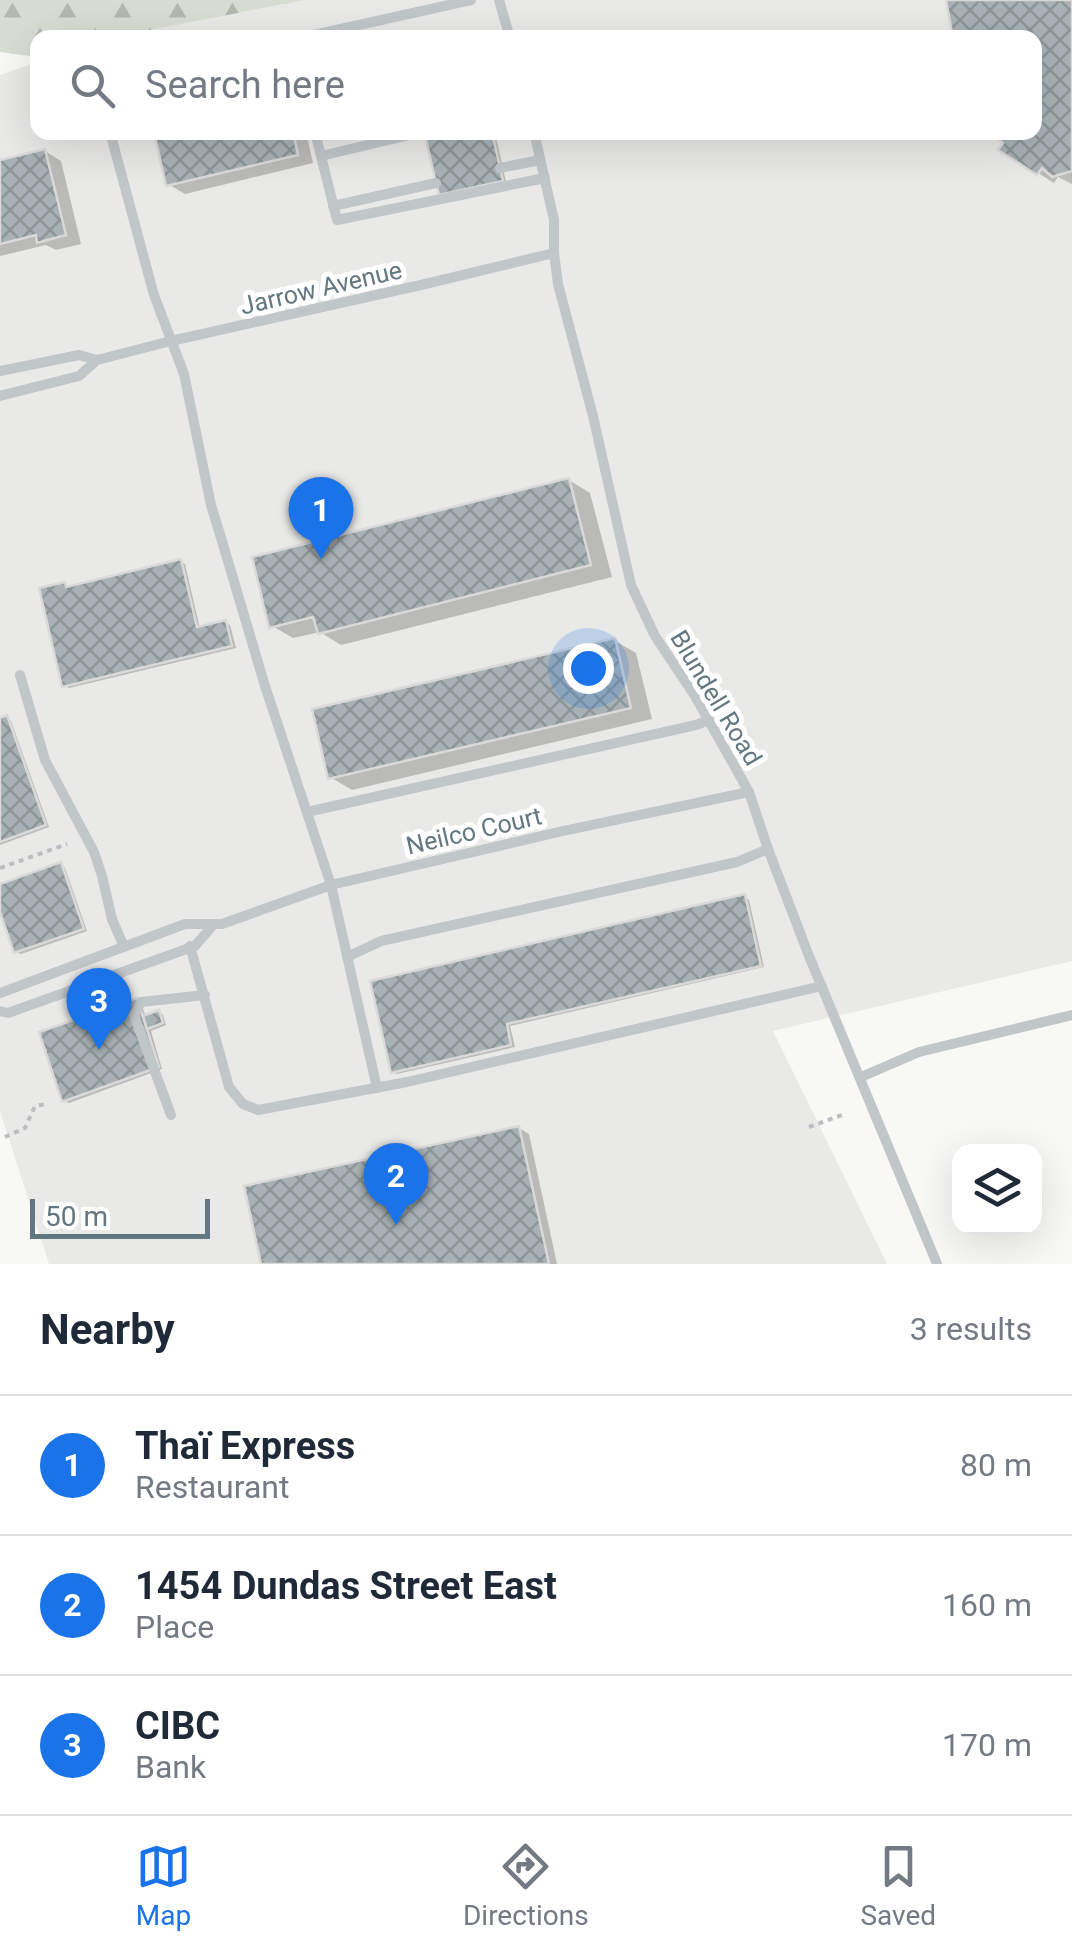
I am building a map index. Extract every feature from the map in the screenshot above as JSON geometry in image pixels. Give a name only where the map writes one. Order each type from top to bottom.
[{"type":"lane","points":[[336,30],[471,0]]},
{"type":"lane","points":[[499,0],[508,30]]},
{"type":"lane","points":[[112,140],[148,273],[184,374],[216,523],[330,885],[376,1088]]},
{"type":"lane","points":[[317,140],[337,220],[545,178]]},
{"type":"lane","points":[[321,156],[388,140]]},
{"type":"lane","name":"Blundell Road","points":[[536,140],[554,220],[558,284],[594,416],[631,585],[655,636],[710,720],[749,792],[822,986],[937,1264]]},
{"type":"lane","points":[[500,168],[540,160]]},
{"type":"lane","points":[[333,206],[436,183]]},
{"type":"lane","name":"Jarrow Avenue","points":[[0,396],[79,376],[96,360],[171,340],[554,253]]},
{"type":"lane","name":"Jarrow Avenue","points":[[0,371],[79,355],[96,360]]},
{"type":"lane","points":[[20,675],[46,760],[94,852],[112,919],[124,946]]},
{"type":"lane","points":[[308,812],[710,720]]},
{"type":"lane","name":"Neilco Court","points":[[0,993],[185,924],[213,925],[330,885],[749,792]]},
{"type":"lane","points":[[347,957],[381,941],[737,862],[768,849]]},
{"type":"lane","name":"Neilco Court","points":[[0,1012],[8,1013],[195,946],[213,925]]},
{"type":"lane","points":[[190,946],[229,1087],[243,1104],[258,1110],[376,1088],[822,986]]},
{"type":"lane","points":[[171,1115],[134,1015],[141,1002],[204,996]]},
{"type":"lane","points":[[860,1077],[918,1052],[1072,1015]]},
{"type":"path","points":[[0,868],[67,844]]},
{"type":"path","points":[[5,1137],[26,1128],[35,1106],[46,1104]]},
{"type":"path","points":[[809,1127],[842,1114]]},
{"type":"shaded area","points":[[305,0],[1072,0],[1072,961],[773,1031],[887,1264],[49,1264],[0,1111],[0,75],[30,64],[30,140],[1042,140],[1042,30],[151,30]]},
{"type":"green space","points":[[0,0],[305,0],[151,30],[30,30],[30,56],[0,52]]},
{"type":"building","points":[[946,0],[1072,0],[1072,171],[1052,177],[1042,168],[1037,175],[998,150],[1003,143],[999,140],[1042,140],[1042,30],[952,30]]},
{"type":"building","points":[[156,140],[295,140],[298,155],[166,186]]},
{"type":"building","points":[[426,140],[494,140],[503,181],[439,195]]},
{"type":"building","points":[[45,149],[66,235],[37,243],[36,235],[0,244],[0,160]]},
{"type":"building","points":[[569,478],[591,565],[318,634],[313,617],[269,628],[252,557]]},
{"type":"building","points":[[181,559],[197,627],[226,620],[232,646],[62,687],[39,588],[65,582],[66,587]]},
{"type":"building","points":[[615,638],[631,708],[328,779],[312,709]]},
{"type":"building","points":[[7,715],[46,825],[0,842],[0,718]]},
{"type":"building","points":[[61,862],[84,929],[14,953],[0,912],[0,884]]},
{"type":"building","points":[[745,894],[761,966],[507,1024],[511,1045],[391,1073],[370,981]]},
{"type":"building","points":[[137,998],[159,1067],[62,1102],[39,1032]]},
{"type":"building","points":[[159,1010],[163,1023],[147,1029],[143,1016]]},
{"type":"building","points":[[519,1126],[549,1264],[261,1264],[244,1186]]},
{"type":"place","name":"Thaï Express","points":[[321,559]]},
{"type":"place","name":"CIBC","points":[[99,1050]]},
{"type":"place","name":"1454 Dundas Street East","points":[[396,1225]]}]
